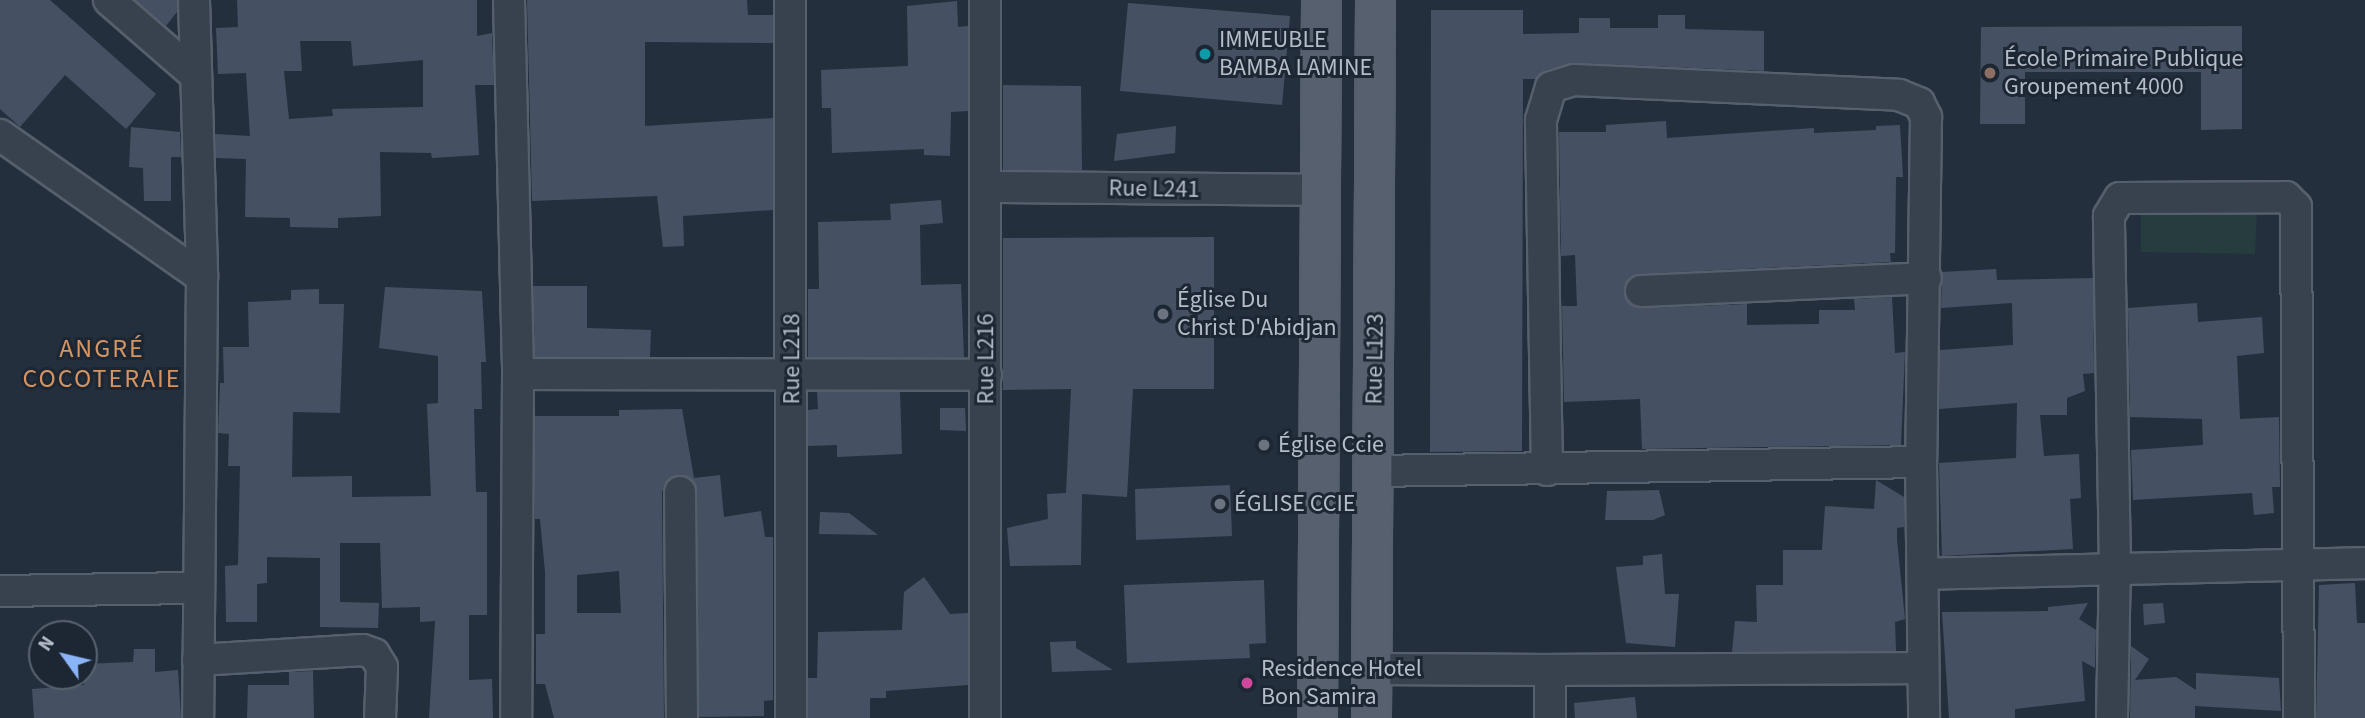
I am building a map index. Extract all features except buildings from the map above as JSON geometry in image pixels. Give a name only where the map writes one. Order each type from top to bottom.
[{"type":"main road","points":[[1317,718],[1321,0]]},
{"type":"main road","name":"Rue L123","points":[[1371,718],[1375,0]]},
{"type":"street","points":[[109,0],[194,74]]},
{"type":"street","points":[[194,0],[194,74],[202,277],[198,718]]},
{"type":"street","points":[[509,0],[518,374],[516,718]]},
{"type":"street","name":"Rue L218","points":[[790,0],[792,718]]},
{"type":"street","name":"Rue L216","points":[[985,0],[985,718]]},
{"type":"street","points":[[1547,470],[1541,120],[1551,87],[1574,80],[1899,95],[1919,103],[1926,117],[1922,462],[1924,718]]},
{"type":"street","points":[[2,140],[202,277]]},
{"type":"street","name":"Rue L241","points":[[987,187],[1322,190]]},
{"type":"street","points":[[2112,718],[2115,567],[2109,216],[2120,198],[2286,197],[2297,207],[2295,564],[2299,718]]},
{"type":"street","points":[[1641,291],[1926,278]]},
{"type":"street","points":[[518,374],[793,378],[986,375]]},
{"type":"street","points":[[1374,471],[1922,462]]},
{"type":"street","points":[[680,492],[682,718]]},
{"type":"street","points":[[1923,574],[2115,567],[2365,563]]},
{"type":"street","points":[[0,592],[199,587]]},
{"type":"street","points":[[198,660],[363,650],[374,654],[382,667],[380,718]]},
{"type":"street","points":[[1371,669],[1923,668]]},
{"type":"street","points":[[1550,670],[1550,718]]},
{"type":"green space","points":[[2141,209],[2257,209],[2255,254],[2141,252]]},
{"type":"place","name":"IMMEUBLE BAMBA LAMINE","points":[[1205,54]]},
{"type":"place","name":"École Primaire Publique Groupement 4000","points":[[1990,73]]},
{"type":"place","name":"Église Du Christ D'Abidjan","points":[[1163,314]]},
{"type":"place","name":"Église Ccie","points":[[1264,445]]},
{"type":"place","name":"ÉGLISE CCIE","points":[[1220,504]]},
{"type":"place","name":"Residence Hotel Bon Samira","points":[[1247,683]]},
{"type":"district","name":"ANGRÉ COCOTERAIE","points":[[102,364]]}]
